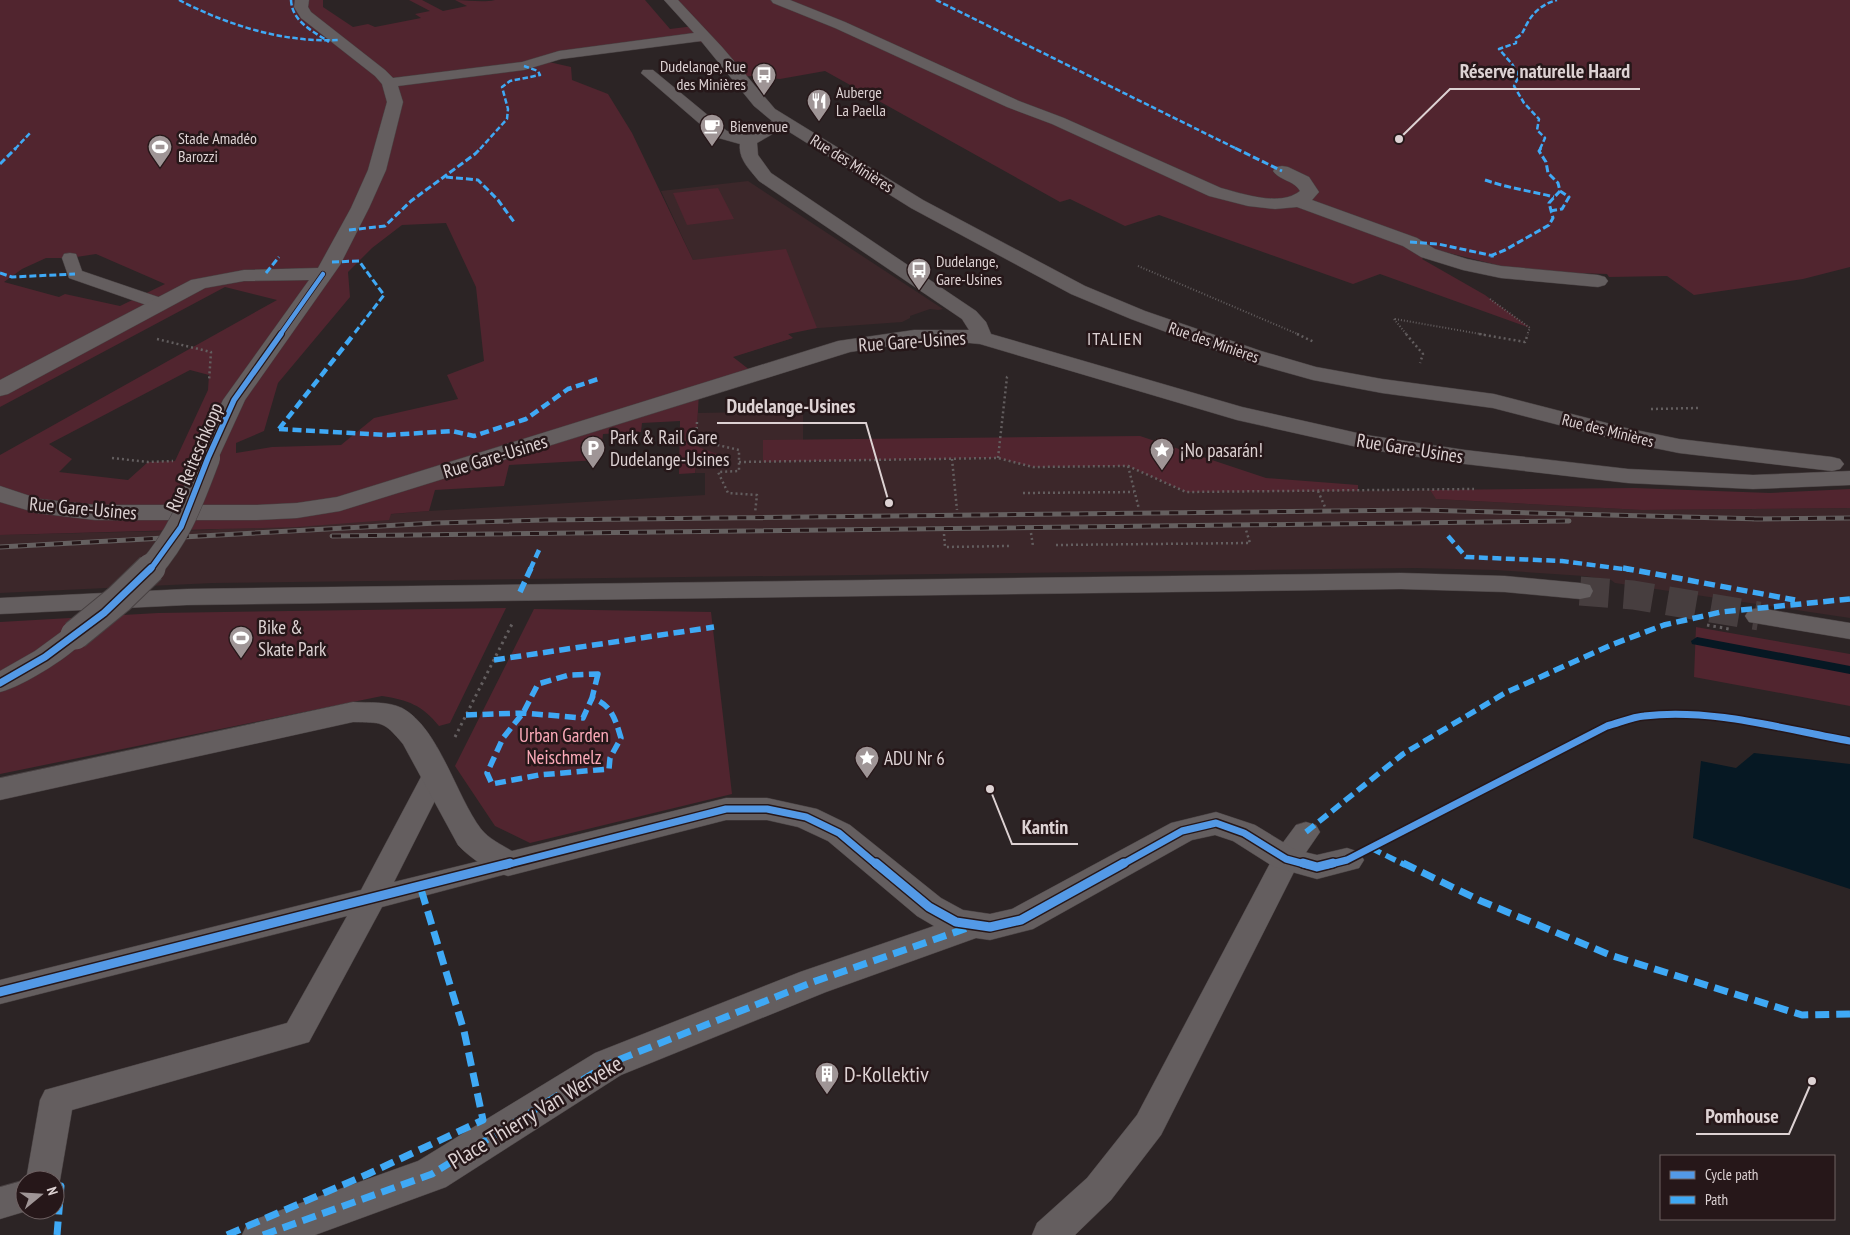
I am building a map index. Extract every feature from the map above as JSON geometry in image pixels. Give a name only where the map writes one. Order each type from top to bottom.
[{"type":"street","points":[[302,0],[301,7],[306,15],[380,73],[388,83],[524,66],[559,55],[704,36]]},
{"type":"street","name":"Rue des Minières","points":[[671,0],[760,103],[783,120],[917,204],[1078,290],[1138,315],[1253,356],[1314,373],[1382,386],[1494,401],[1624,435],[1679,446],[1834,464],[1850,471]]},
{"type":"street","points":[[778,0],[840,25],[1013,104],[1058,121],[1215,192],[1248,201],[1275,204],[1299,201],[1410,242],[1428,253],[1463,264],[1501,272],[1598,281]]},
{"type":"street","points":[[648,73],[721,134],[750,140],[783,120]]},
{"type":"street","name":"Rue Reiteschkopp","points":[[0,683],[45,657],[104,614],[149,571],[181,527],[208,458],[234,400],[330,265],[378,170],[395,102],[388,83]]},
{"type":"street","name":"Rue Gare-Usines","points":[[750,140],[747,146],[748,153],[766,176],[959,308],[976,322],[982,338]]},
{"type":"street","points":[[1282,171],[1303,181],[1310,192],[1299,201]]},
{"type":"street","points":[[0,389],[198,284],[220,277],[244,274],[323,274]]},
{"type":"street","name":"Rue Gare-Usines","points":[[0,493],[19,502],[54,509],[98,512],[214,514],[293,511],[340,504],[846,346],[871,341],[944,336],[982,338],[1237,413],[1366,442],[1429,452],[1628,476],[1753,482],[1850,478]]},
{"type":"street","points":[[0,606],[187,597],[1361,582],[1505,584],[1580,591]]},
{"type":"street","points":[[1760,616],[1850,631]]},
{"type":"street","points":[[0,789],[353,712],[390,714],[408,728],[435,774],[450,807],[471,839],[508,864],[726,809],[767,809],[806,817],[839,833],[929,907],[956,922],[990,927],[1022,920],[1182,831],[1216,823],[1244,834],[1286,859],[1317,867],[1347,860]]},
{"type":"street","name":"Place Thierry Van Werveke","points":[[263,1235],[432,1174],[608,1064],[813,982],[975,925]]},
{"type":"lane","points":[[70,258],[75,274],[161,304]]},
{"type":"lane","points":[[45,1170],[57,1100],[298,1033],[371,899],[435,774]]},
{"type":"lane","points":[[1050,1235],[1099,1189],[1149,1126],[1286,859],[1306,832]]},
{"type":"lane","points":[[0,992],[508,864]]},
{"type":"lane","points":[[0,1203],[15,1199]]},
{"type":"path","points":[[1138,266],[1276,324],[1318,344]]},
{"type":"path","points":[[1420,363],[1422,354],[1394,319],[1525,342],[1530,328],[1491,299]]},
{"type":"path","points":[[193,347],[212,352],[209,382]]},
{"type":"path","points":[[998,458],[1007,377],[1037,354]]},
{"type":"path","points":[[699,392],[696,440],[738,450],[739,471],[718,472],[728,493],[757,495],[754,513]]},
{"type":"path","points":[[112,458],[148,462],[208,458]]},
{"type":"path","points":[[739,462],[998,458],[1033,467],[1128,466],[1186,492],[1474,489]]},
{"type":"path","points":[[952,459],[957,510]]},
{"type":"path","points":[[1128,466],[1139,509]]},
{"type":"path","points":[[1318,491],[1325,506]]},
{"type":"path","points":[[1023,493],[1134,492]]},
{"type":"path","points":[[1056,545],[1250,542],[1246,530]]},
{"type":"path","points":[[1031,533],[1033,546]]},
{"type":"path","points":[[944,534],[945,547],[1010,546]]},
{"type":"path","points":[[435,774],[516,616]]},
{"type":"shaded area","points":[[748,181],[943,309],[930,309],[910,316],[910,318],[902,322],[805,329],[788,334],[793,338],[725,359],[693,260],[661,191]]},
{"type":"shaded area","points":[[803,411],[803,440],[763,440],[763,462],[998,458],[1033,467],[1128,466],[1186,492],[1430,490],[1437,499],[1642,510],[1850,508],[1850,618],[1615,583],[1611,580],[1584,576],[1495,570],[1415,568],[213,583],[0,593],[0,535],[208,530],[429,511],[705,495],[705,473],[695,473],[696,461],[717,460],[696,446],[698,413]]},
{"type":"green space","points":[[0,0],[323,0],[323,7],[353,27],[368,24],[375,27],[421,18],[415,14],[430,11],[409,0],[422,0],[443,11],[467,6],[455,0],[645,0],[670,29],[694,26],[671,0],[1850,0],[1850,267],[1803,279],[1694,295],[1667,276],[1609,277],[1607,274],[1547,272],[1501,266],[1433,249],[1422,259],[1485,295],[1530,328],[1380,274],[1353,284],[1159,215],[1125,226],[1070,199],[1060,202],[825,71],[780,79],[753,76],[737,77],[711,44],[693,41],[558,59],[549,62],[571,67],[572,80],[608,94],[632,133],[693,260],[786,249],[817,328],[788,334],[793,338],[733,357],[755,374],[699,392],[696,446],[717,454],[718,460],[696,461],[695,473],[679,474],[680,421],[642,423],[641,432],[603,434],[600,460],[509,465],[504,486],[435,490],[429,511],[391,514],[389,520],[297,527],[0,535],[0,455],[277,300],[225,287],[0,407]],"holes":[[[446,223],[476,287],[484,361],[447,375],[458,399],[374,418],[341,445],[272,447],[236,453],[236,443],[264,431],[278,383],[350,297],[348,272],[372,248],[402,225]],[[96,254],[165,284],[120,306],[65,294],[59,297],[4,282],[22,269],[46,258],[70,258]],[[190,370],[209,375],[208,390],[175,461],[148,462],[128,480],[59,472],[72,459],[49,444]]]},
{"type":"green space","points":[[718,188],[734,219],[687,225],[673,193]]},
{"type":"green space","points":[[1140,436],[1266,478],[1358,485],[1358,491],[1186,492],[1128,466],[1033,467],[998,458],[763,462],[763,440]]},
{"type":"green space","points":[[1635,488],[1770,493],[1850,489],[1850,508],[1642,510],[1436,499],[1430,490]]},
{"type":"green space","name":"Bike & Skate Park","points":[[506,608],[450,723],[439,726],[420,708],[399,699],[382,696],[0,774],[0,622],[158,613]]},
{"type":"green space","name":"Urban Garden Neischmelz","points":[[534,609],[711,612],[732,794],[530,843],[495,826],[455,766]]},
{"type":"green space","points":[[1696,627],[1850,654],[1850,706],[1694,677]]},
{"type":"water","points":[[1754,753],[1850,764],[1850,889],[1693,838],[1701,761],[1736,768]]},
{"type":"waterway","points":[[1697,641],[1850,670]]},
{"type":"tunnel","points":[[1580,591],[1633,595],[1759,616]]},
{"type":"railway","points":[[0,547],[436,523],[545,520],[1418,510],[1759,519]]},
{"type":"railway","points":[[1759,519],[1850,518]]},
{"type":"railway","points":[[1754,519],[1759,519]]},
{"type":"railway","points":[[332,536],[1569,521]]},
{"type":"marked path","points":[[179,0],[213,16],[280,36],[322,41],[339,40]]},
{"type":"marked path","points":[[291,0],[291,7],[298,19],[329,42]]},
{"type":"marked path","points":[[936,0],[1282,171]]},
{"type":"marked path","points":[[1550,211],[1562,209],[1569,197],[1560,191],[1558,183],[1548,173],[1546,162],[1539,151],[1545,138],[1537,130],[1539,119],[1524,103],[1514,86],[1519,76],[1512,64],[1499,49],[1516,43],[1516,38],[1523,34],[1527,23],[1535,12],[1551,1],[1557,0]]},
{"type":"marked path","points":[[349,230],[385,226],[411,201],[475,154],[507,119],[508,109],[502,87],[510,81],[540,75],[538,71],[524,66]]},
{"type":"marked path","points":[[0,164],[31,132]]},
{"type":"marked path","points":[[446,177],[478,180],[498,200],[514,222]]},
{"type":"marked path","points":[[1485,180],[1508,188],[1529,190],[1554,197]]},
{"type":"marked path","points":[[1490,256],[1505,250],[1549,225],[1553,218],[1549,203],[1560,191]]},
{"type":"marked path","points":[[1410,242],[1438,244],[1494,256]]},
{"type":"marked path","points":[[266,273],[279,257]]},
{"type":"marked path","points":[[279,429],[384,295],[359,261],[332,262]]},
{"type":"marked path","points":[[0,273],[12,277],[75,274]]},
{"type":"marked path","points":[[279,429],[389,435],[452,431],[474,436],[526,419],[568,389],[601,378]]},
{"type":"marked path","points":[[1448,536],[1466,557],[1562,561],[1628,569],[1795,600]]},
{"type":"marked path","points":[[520,592],[539,550]]},
{"type":"marked path","points":[[1306,832],[1403,754],[1505,693],[1611,645],[1664,625],[1721,612],[1850,599]]},
{"type":"marked path","points":[[494,660],[714,627]]},
{"type":"marked path","points":[[598,674],[592,698],[609,708],[621,738],[610,758],[609,769],[539,775],[492,784],[487,773],[503,738],[523,713],[538,684],[569,675],[598,674]]},
{"type":"marked path","points":[[466,715],[523,713],[583,718],[592,698]]},
{"type":"marked path","points":[[1371,848],[1481,901],[1610,955],[1802,1015],[1850,1014]]},
{"type":"marked path","points":[[227,1235],[368,1174],[483,1120],[464,1031],[420,886]]},
{"type":"marked path","points":[[263,1235],[432,1174],[608,1064],[813,982],[970,927]]},
{"type":"marked path","points":[[57,1235],[58,1220]]},
{"type":"cycle path","points":[[0,683],[45,657],[104,613],[149,571],[181,527],[208,458],[234,400],[323,274]]},
{"type":"cycle path","points":[[0,992],[726,809],[767,809],[806,817],[839,833],[929,907],[956,922],[990,927],[1021,920],[1182,831],[1216,823],[1244,833],[1286,859],[1317,867],[1347,860],[1607,726],[1639,717],[1670,715],[1722,718],[1850,741]]},
{"type":"place","name":"Dudelange, Rue des Minières","points":[[764,96]]},
{"type":"place","name":"Auberge La Paella","points":[[819,122]]},
{"type":"place","name":"Réserve naturelle Haard","points":[[1399,139]]},
{"type":"place","name":"Bienvenue","points":[[712,147]]},
{"type":"place","name":"Stade Amadéo Barozzi","points":[[160,168]]},
{"type":"place","name":"Dudelange, Gare-Usines","points":[[919,291]]},
{"type":"place","name":"Park & Rail Gare Dudelange-Usines","points":[[593,469]]},
{"type":"place","name":"¡No pasarán!","points":[[1162,471]]},
{"type":"place","name":"Dudelange-Usines","points":[[889,503]]},
{"type":"place","name":"Bike & Skate Park","points":[[241,659]]},
{"type":"place","name":"ADU Nr 6","points":[[867,779]]},
{"type":"place","name":"Kantin","points":[[990,789]]},
{"type":"place","name":"Pomhouse","points":[[1812,1081]]},
{"type":"place","name":"D-Kollektiv","points":[[827,1095]]},
{"type":"district","name":"ITALIEN","points":[[1115,339]]}]
